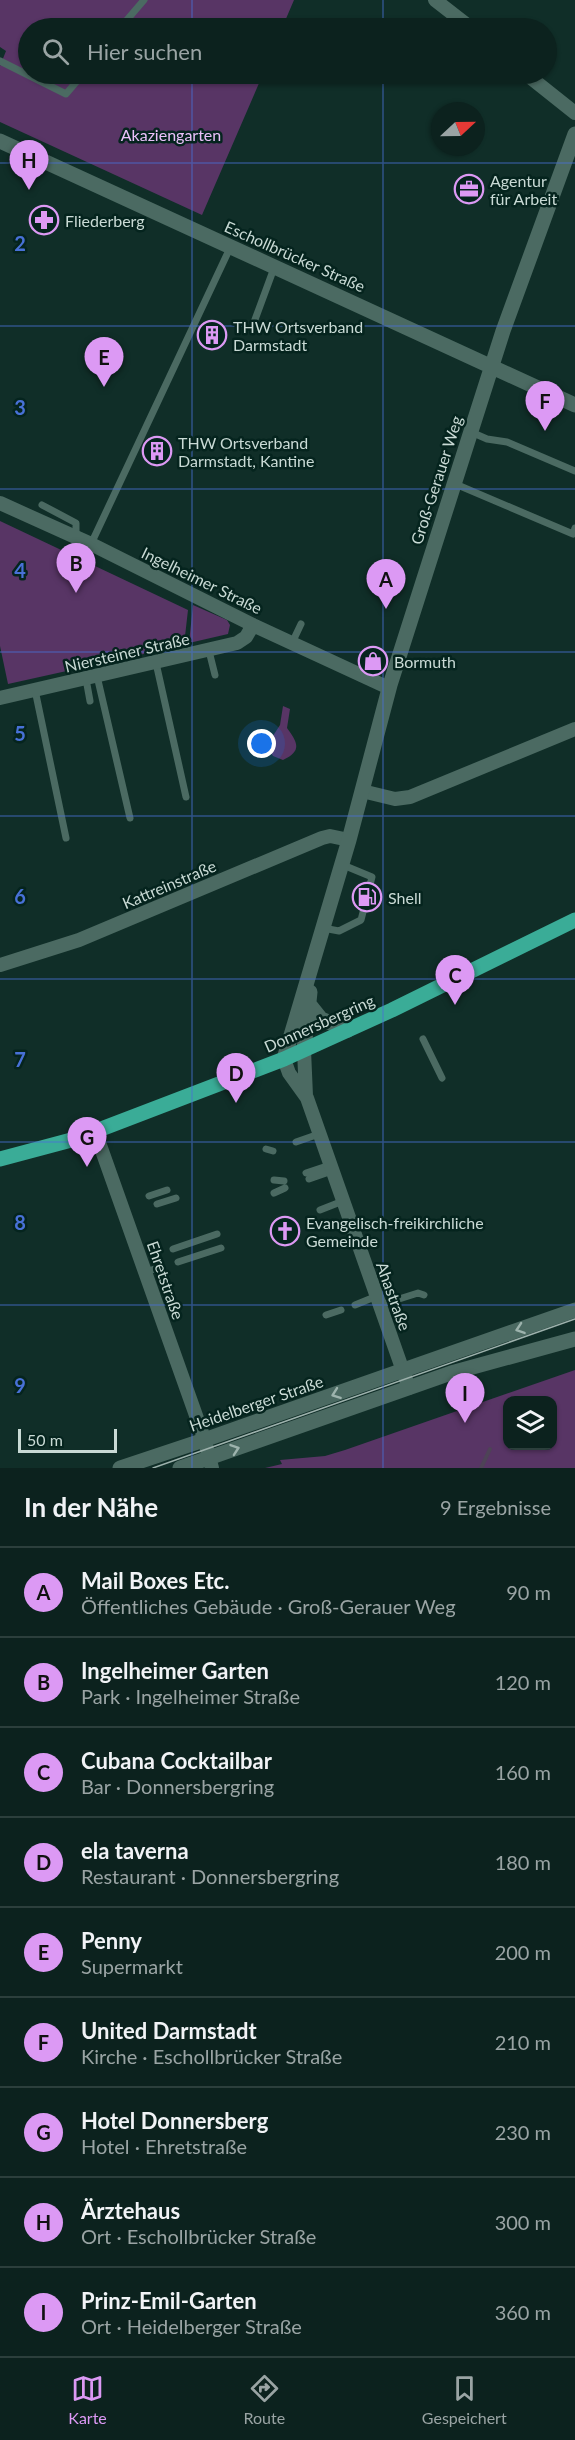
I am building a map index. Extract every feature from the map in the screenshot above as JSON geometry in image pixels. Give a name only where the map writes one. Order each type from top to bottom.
[{"type":"main road","name":"Groß-Gerauer Weg","points":[[284,1059],[349,840],[389,688],[453,483],[575,134]]},
{"type":"main road","name":"Eschollbrücker Straße","points":[[0,141],[575,405]]},
{"type":"main road","name":"Donnersbergring","points":[[0,1159],[45,1148],[95,1131],[284,1059],[575,920]]},
{"type":"main road","name":"Groß-Gerauer Weg","points":[[304,1050],[309,980]]},
{"type":"main road","points":[[309,1004],[321,1019],[348,1030]]},
{"type":"main road","name":"Heidelberger Straße","points":[[120,1468],[575,1310]]},
{"type":"main road","points":[[180,1468],[210,1463],[451,1373],[574,1341]]},
{"type":"street","points":[[435,0],[458,18]]},
{"type":"street","points":[[539,84],[575,113]]},
{"type":"street","name":"Ingelheimer Straße","points":[[0,503],[200,592],[253,625],[389,688]]},
{"type":"street","name":"Niersteiner Straße","points":[[0,698],[241,642],[253,625]]},
{"type":"street","points":[[362,791],[390,798],[410,796],[575,729]]},
{"type":"street","name":"Kattreinstraße","points":[[0,965],[79,940],[322,837],[330,836],[349,840]]},
{"type":"street","name":"Ahastraße","points":[[304,1050],[306,1098]]},
{"type":"street","name":"Ahastraße","points":[[284,1059],[289,1073],[306,1098],[403,1370]]},
{"type":"street","name":"Ehretstraße","points":[[95,1131],[129,1209],[149,1264],[210,1463]]},
{"type":"street","points":[[403,1370],[409,1388]]},
{"type":"lane","points":[[129,18],[144,0]]},
{"type":"lane","points":[[0,60],[18,69]]},
{"type":"lane","points":[[47,84],[66,94],[74,84]]},
{"type":"lane","points":[[91,544],[231,248]]},
{"type":"lane","points":[[253,326],[274,268]]},
{"type":"lane","points":[[471,432],[487,439],[507,442],[575,471]]},
{"type":"lane","points":[[453,483],[573,534],[575,528]]},
{"type":"lane","points":[[42,505],[76,523],[76,538]]},
{"type":"lane","points":[[292,643],[301,624]]},
{"type":"lane","points":[[209,651],[214,675]]},
{"type":"lane","points":[[156,663],[186,797]]},
{"type":"lane","points":[[90,701],[91,677]]},
{"type":"lane","points":[[91,677],[130,818]]},
{"type":"lane","points":[[35,690],[66,838]]},
{"type":"lane","points":[[323,928],[339,931],[361,920],[372,877],[341,865]]},
{"type":"lane","points":[[423,1039],[442,1078]]},
{"type":"lane","points":[[296,1142],[319,1134]]},
{"type":"lane","points":[[308,1176],[331,1168]]},
{"type":"lane","points":[[273,1193],[285,1184],[274,1180]]},
{"type":"lane","points":[[149,1196],[167,1190]]},
{"type":"lane","points":[[158,1204],[176,1198]]},
{"type":"lane","points":[[320,1210],[343,1201]]},
{"type":"lane","points":[[173,1249],[217,1234]]},
{"type":"lane","points":[[178,1262],[222,1248]]},
{"type":"lane","points":[[355,1305],[418,1293],[424,1295]]},
{"type":"lane","points":[[326,1316],[341,1310]]},
{"type":"green space","name":"Akaziengarten","points":[[0,0],[294,0],[286,18],[18,18],[18,84],[259,84],[202,215],[0,122],[0,66],[6,51],[0,47]]},
{"type":"green space","points":[[0,521],[188,610],[184,645],[8,684],[0,646]]},
{"type":"green space","points":[[193,605],[227,620],[230,625],[228,634],[189,643]]},
{"type":"green space","points":[[283,706],[290,709],[287,728],[296,742],[296,750],[283,760],[273,756],[268,748],[269,742],[280,725]]},
{"type":"green space","points":[[575,1370],[575,1468],[265,1468],[282,1464],[280,1460],[325,1456]]},
{"type":"waterway","points":[[481,1468],[490,1449]]},
{"type":"tram line","points":[[153,1468],[575,1319]]},
{"type":"place","name":"Agentur für Arbeit","points":[[469,189]]},
{"type":"place","name":"Ärztehaus","points":[[29,190]]},
{"type":"place","name":"Fliederberg","points":[[44,220]]},
{"type":"place","name":"THW Ortsverband Darmstadt","points":[[212,335]]},
{"type":"place","name":"Penny","points":[[104,387]]},
{"type":"place","name":"United Darmstadt","points":[[545,431]]},
{"type":"place","name":"THW Ortsverband Darmstadt, Kantine","points":[[157,451]]},
{"type":"place","name":"Ingelheimer Garten","points":[[76,593]]},
{"type":"place","name":"Mail Boxes Etc.","points":[[386,609]]},
{"type":"place","name":"Bormuth","points":[[373,661]]},
{"type":"place","name":"Shell","points":[[367,897]]},
{"type":"place","name":"Cubana Cocktailbar","points":[[455,1005]]},
{"type":"place","name":"ela taverna","points":[[236,1103]]},
{"type":"place","name":"Hotel Donnersberg","points":[[87,1167]]},
{"type":"place","name":"Evangelisch-freikirchliche Gemeinde","points":[[285,1231]]},
{"type":"place","name":"Prinz-Emil-Garten","points":[[465,1423]]}]
